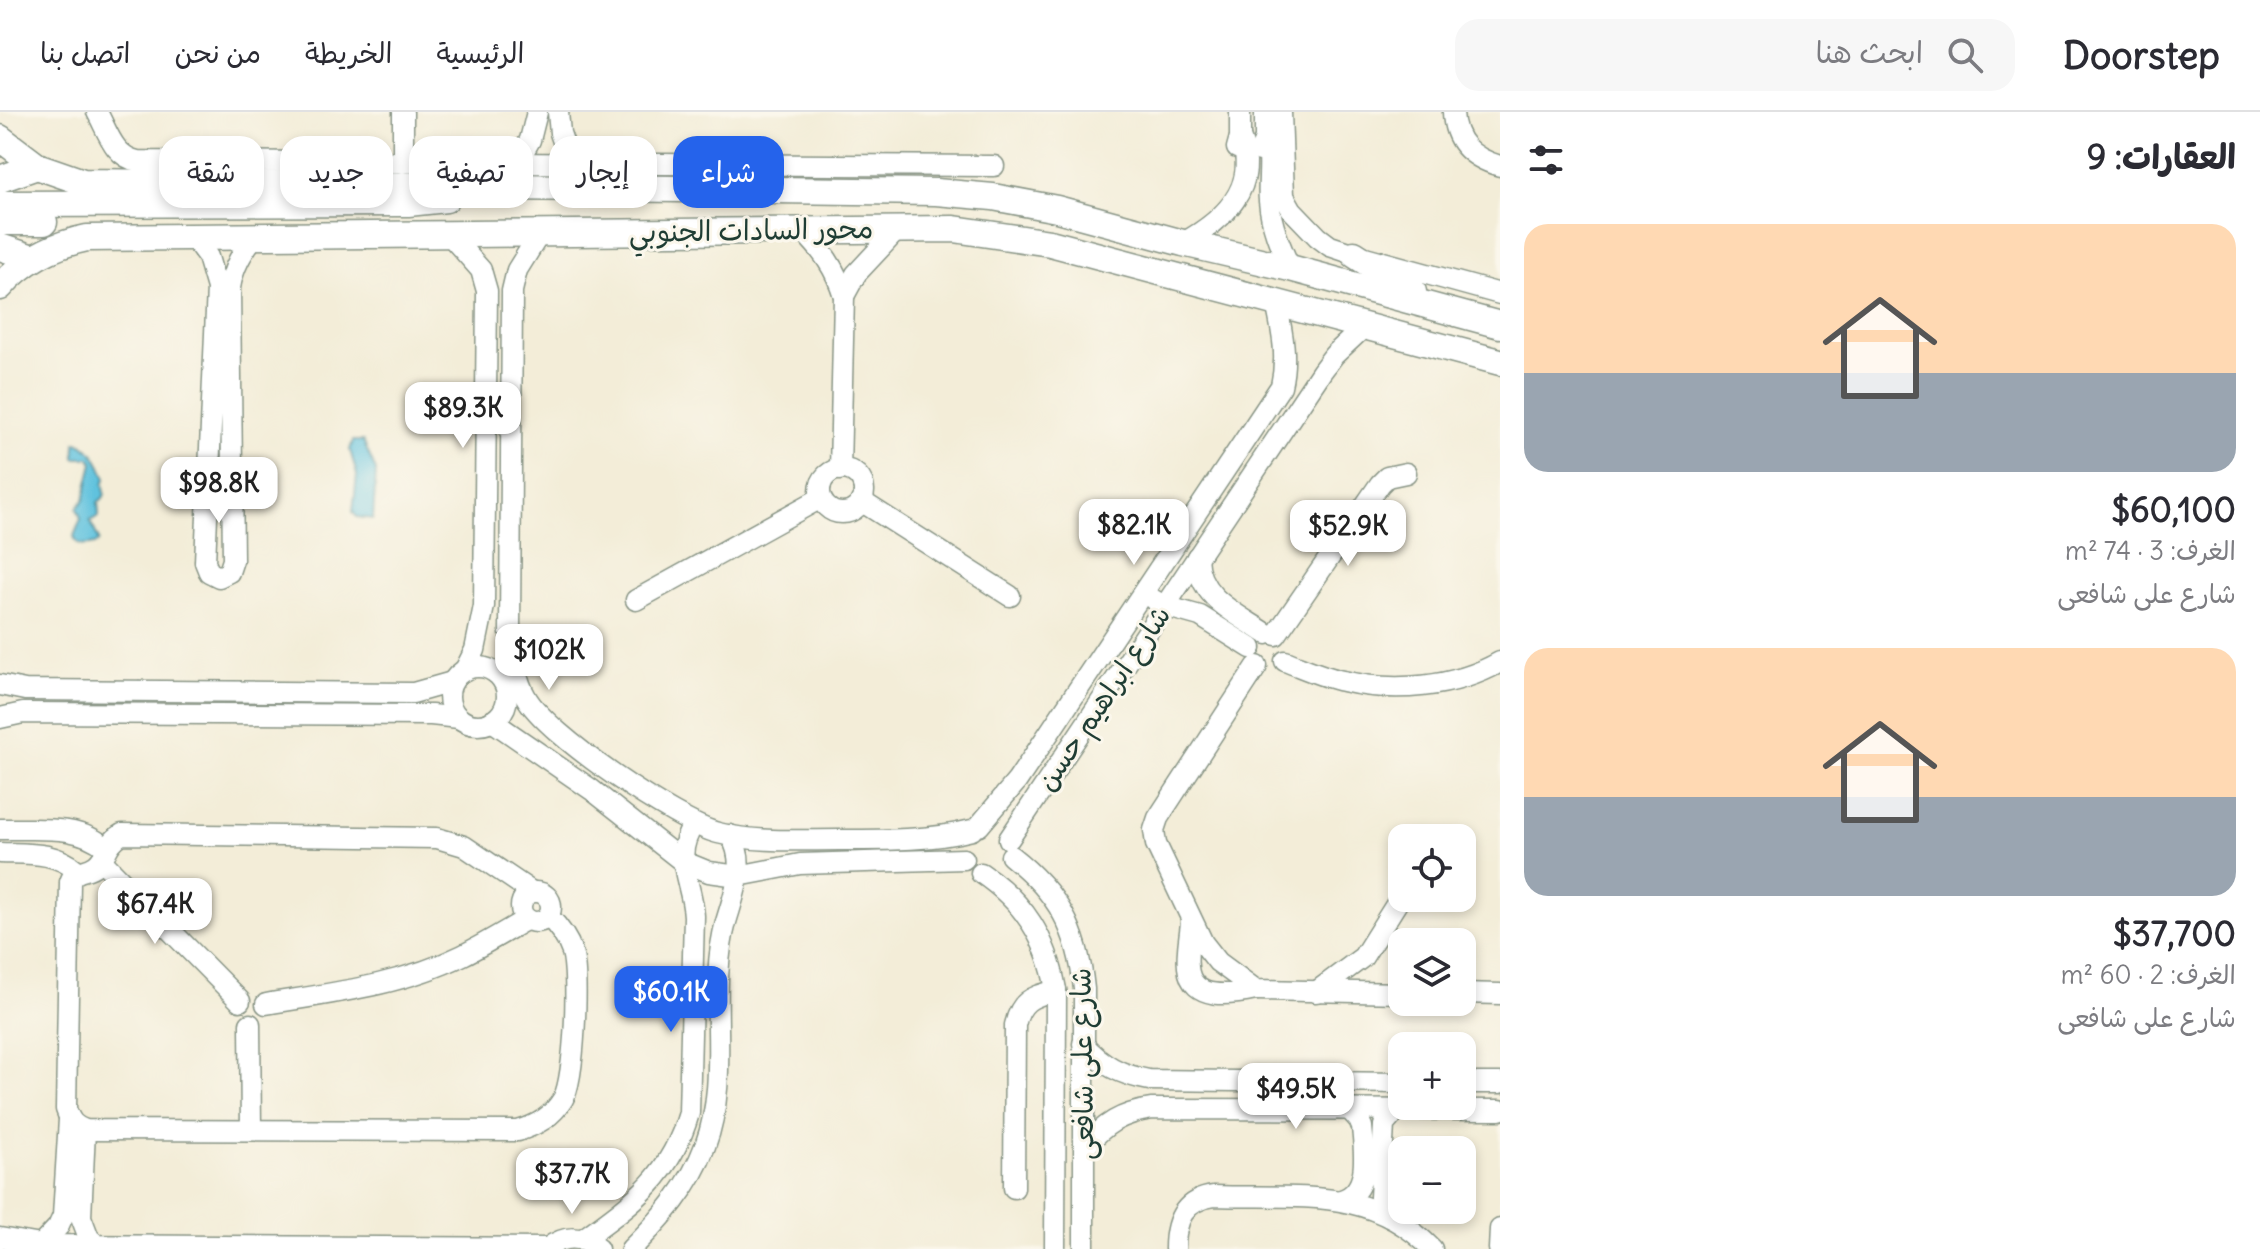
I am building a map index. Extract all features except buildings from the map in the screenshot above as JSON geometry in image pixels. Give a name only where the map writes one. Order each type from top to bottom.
[{"type":"main road","name":"محور السادات الجنوبي","points":[[0,138],[37,166],[83,182],[409,185]]},
{"type":"main road","points":[[0,179],[37,166]]},
{"type":"main road","name":"محور السادات الجنوبي","points":[[533,187],[964,194],[1047,207],[1500,325]]},
{"type":"main road","points":[[0,204],[409,203]]},
{"type":"main road","points":[[0,222],[383,219],[417,223],[449,234]]},
{"type":"main road","name":"محور السادات الجنوبي","points":[[0,287],[33,258],[55,247],[87,238],[899,228],[982,232],[1039,240],[1500,362]]},
{"type":"main road","points":[[0,247],[33,258]]},
{"type":"main road","points":[[1354,254],[1436,307]]},
{"type":"street","points":[[97,112],[119,153],[127,159],[409,163]]},
{"type":"street","points":[[403,112],[403,163]]},
{"type":"street","points":[[531,136],[537,112]]},
{"type":"street","points":[[558,112],[561,136]]},
{"type":"street","points":[[1183,243],[1213,222],[1233,183],[1240,127],[1231,112]]},
{"type":"street","points":[[1453,112],[1459,139],[1468,151],[1500,166]]},
{"type":"street","points":[[1240,127],[1271,125]]},
{"type":"street","points":[[1271,125],[1260,149],[1260,203],[1266,226],[1275,234],[1290,268]]},
{"type":"street","points":[[1271,125],[1284,196],[1292,210],[1330,246],[1500,294]]},
{"type":"street","points":[[657,164],[994,166]]},
{"type":"street","points":[[844,296],[856,274],[899,228]]},
{"type":"street","points":[[801,229],[826,255],[837,274],[844,296],[840,470]]},
{"type":"street","points":[[0,718],[23,713],[431,715],[459,718],[475,725],[492,721],[504,709],[511,682],[512,291],[517,270],[540,233]]},
{"type":"street","points":[[449,234],[481,270],[487,291],[484,606],[475,650],[458,676],[449,701],[459,718]]},
{"type":"street","points":[[193,237],[215,272],[223,347],[233,553],[232,568],[219,577],[213,576],[206,568],[206,553],[223,347],[232,272],[254,236]]},
{"type":"street","name":"شارع ابراهيم حسن","points":[[976,828],[1017,781],[1281,386],[1286,366],[1285,346],[1276,302]]},
{"type":"street","name":"شارع ابراهيم حسن","points":[[1010,847],[1164,606],[1322,371],[1365,326]]},
{"type":"street","points":[[840,470],[847,470],[859,479],[863,494],[857,507],[843,513],[829,509],[821,498],[824,479],[833,471],[840,470]]},
{"type":"street","points":[[1256,990],[1218,962],[1191,922],[1156,844],[1154,830],[1158,818],[1254,657],[1259,636],[1271,635],[1380,484],[1396,473],[1406,473]]},
{"type":"street","points":[[636,600],[821,498]]},
{"type":"street","points":[[861,501],[1010,596]]},
{"type":"street","points":[[1143,594],[1164,606],[1200,616],[1272,670],[1285,661],[1287,649],[1212,597],[1201,583],[1197,557]]},
{"type":"street","points":[[1285,661],[1342,681],[1380,687],[1418,686],[1456,679],[1500,662]]},
{"type":"street","points":[[0,685],[25,690],[177,693],[413,693],[474,667],[492,670],[511,682],[547,724],[612,773],[694,824],[760,840],[922,839],[976,828],[996,827],[1010,847],[1007,865],[999,871],[974,871],[964,859],[963,843],[976,828]]},
{"type":"street","points":[[176,715],[177,693]]},
{"type":"street","points":[[492,721],[592,790],[682,861],[709,872],[738,876],[800,864],[964,859]]},
{"type":"street","points":[[0,1238],[41,1245],[98,1246],[547,1248],[558,1240],[571,1238],[591,1244],[654,1181],[676,1149],[689,1113],[694,916],[682,861],[683,846],[694,824]]},
{"type":"street","points":[[0,829],[84,833],[97,839],[104,854],[240,1001]]},
{"type":"street","points":[[98,1246],[89,1238],[81,1217],[77,1124],[66,1109],[70,882],[78,871],[95,866],[122,834],[428,837],[464,846],[532,892],[544,894],[551,904],[538,917],[462,955],[418,972],[365,987],[266,1004],[254,995],[240,1001]]},
{"type":"street","points":[[631,1249],[672,1206],[692,1177],[706,1145],[715,1111],[719,972],[724,933],[738,876],[739,857],[730,835]]},
{"type":"street","name":"شارع على شافعى","points":[[1010,847],[1064,913],[1081,962],[1084,989],[1084,1249]]},
{"type":"street","points":[[0,853],[54,856],[78,871]]},
{"type":"street","name":"شارع على شافعى","points":[[981,873],[1001,887],[1033,922],[1048,955],[1056,990],[1055,1249]]},
{"type":"street","points":[[1316,992],[1363,957],[1391,912]]},
{"type":"street","points":[[77,1124],[251,1130],[518,1131],[537,1125],[553,1113],[571,1079],[575,968],[566,939],[538,917]]},
{"type":"street","points":[[1191,922],[1188,968],[1199,987],[1220,996],[1256,990],[1388,992]]},
{"type":"street","points":[[1363,957],[1369,977],[1388,988]]},
{"type":"street","points":[[1014,1188],[1015,1025],[1024,1003],[1056,990]]},
{"type":"street","points":[[1476,993],[1500,994]]},
{"type":"street","points":[[240,1001],[238,1012],[250,1024]]},
{"type":"street","points":[[250,1024],[264,1019],[266,1004]]},
{"type":"street","points":[[250,1024],[251,1130]]},
{"type":"street","points":[[1083,1044],[1112,1069],[1130,1077],[1149,1080],[1388,1083]]},
{"type":"street","points":[[1318,1109],[1319,1083]]},
{"type":"street","points":[[1476,1083],[1500,1083]]},
{"type":"street","points":[[1085,1148],[1097,1132],[1113,1120],[1132,1112],[1152,1109],[1388,1109]]},
{"type":"street","points":[[1341,1200],[1355,1194],[1363,1180],[1362,1127],[1355,1113],[1349,1109]]},
{"type":"street","points":[[1476,1110],[1500,1110]]},
{"type":"street","points":[[1384,1213],[1380,1197],[1384,1125],[1388,1120]]},
{"type":"street","points":[[41,1245],[58,1227],[63,1216],[77,1124]]},
{"type":"street","points":[[1175,1249],[1176,1226],[1180,1216],[1194,1201],[1204,1198],[1341,1200],[1384,1213],[1418,1235],[1432,1249]]},
{"type":"street","points":[[1499,1249],[1500,1229]]},
{"type":"water","points":[[353,441],[363,441],[376,471],[373,519],[357,517],[353,512],[357,475],[350,450]]},
{"type":"water","points":[[77,442],[92,452],[106,478],[103,484],[105,494],[98,502],[99,516],[90,521],[99,540],[96,544],[82,545],[74,536],[81,519],[77,508],[84,500],[93,463],[90,458],[75,458]]}]
